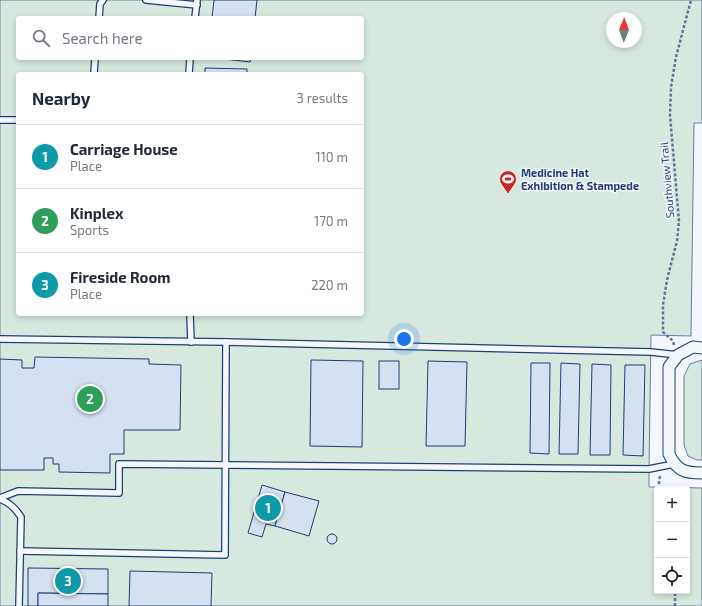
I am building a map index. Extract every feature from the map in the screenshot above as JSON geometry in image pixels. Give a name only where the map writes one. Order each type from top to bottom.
[{"type":"street","points":[[702,348],[693,348],[678,355],[669,368],[669,454],[674,464],[687,473],[702,473]]},
{"type":"lane","points":[[99,16],[100,4],[103,0]]},
{"type":"lane","points":[[146,0],[197,2],[195,16]]},
{"type":"lane","points":[[94,72],[95,60]]},
{"type":"lane","points":[[190,60],[190,72]]},
{"type":"lane","points":[[0,120],[16,120]]},
{"type":"lane","points":[[190,316],[191,342]]},
{"type":"lane","points":[[0,339],[226,342],[651,352],[678,355]]},
{"type":"lane","points":[[20,551],[225,555],[226,342]]},
{"type":"lane","points":[[0,499],[18,491],[119,493],[119,464],[648,469],[674,464]]},
{"type":"lane","points":[[0,499],[9,503],[20,517],[19,606]]},
{"type":"path","name":"Southview Trail","points":[[678,355],[673,341],[663,332],[663,305],[667,280],[677,241],[679,221],[670,108],[671,87],[676,57],[691,0]]},
{"type":"path","points":[[675,606],[676,594]]},
{"type":"shaded area","name":"Medicine Hat Exhibition & Stampede","points":[[0,0],[702,0],[702,123],[694,123],[691,336],[651,335],[649,487],[654,487],[654,594],[690,594],[690,488],[702,488],[702,606],[0,606]]},
{"type":"shaded area","points":[[702,360],[702,460],[697,460],[688,456],[684,445],[684,376],[690,364]]},
{"type":"building","points":[[214,0],[257,0],[255,16],[212,16]]},
{"type":"building","points":[[232,60],[250,60],[250,62]]},
{"type":"building","points":[[205,68],[247,69],[247,72],[205,72]]},
{"type":"building","points":[[35,357],[149,359],[149,364],[181,365],[180,430],[124,430],[124,454],[110,454],[110,473],[59,472],[59,464],[53,464],[53,458],[44,458],[44,470],[0,470],[0,359],[22,360],[22,368],[34,368]]},
{"type":"building","points":[[311,360],[363,361],[362,447],[310,446]]},
{"type":"building","points":[[379,361],[399,361],[399,389],[379,389]]},
{"type":"building","points":[[428,361],[467,362],[465,446],[426,446]]},
{"type":"building","points":[[531,363],[550,363],[549,454],[530,453]]},
{"type":"building","points":[[561,363],[580,364],[578,454],[559,454]]},
{"type":"building","points":[[592,364],[611,365],[610,455],[590,455]]},
{"type":"building","points":[[625,365],[645,365],[643,456],[623,455]]},
{"type":"building","points":[[262,485],[285,492],[275,526],[266,524],[262,537],[248,533]]},
{"type":"building","points":[[285,492],[319,501],[309,536],[275,526]]},
{"type":"building","points":[[330,534],[334,534],[336,535],[336,543],[330,544],[327,541],[327,537]]},
{"type":"building","points":[[28,568],[108,569],[108,594],[38,593],[38,606],[28,606]]},
{"type":"building","points":[[130,571],[212,573],[211,606],[129,606]]},
{"type":"building","points":[[38,593],[108,594],[108,606],[38,606]]},
{"type":"place","name":"Medicine Hat Exhibition & Stampede","points":[[508,194]]},
{"type":"place","name":"Kinplex","points":[[90,399]]},
{"type":"place","name":"Carriage House","points":[[268,508]]},
{"type":"place","name":"Fireside Room","points":[[68,581]]}]
